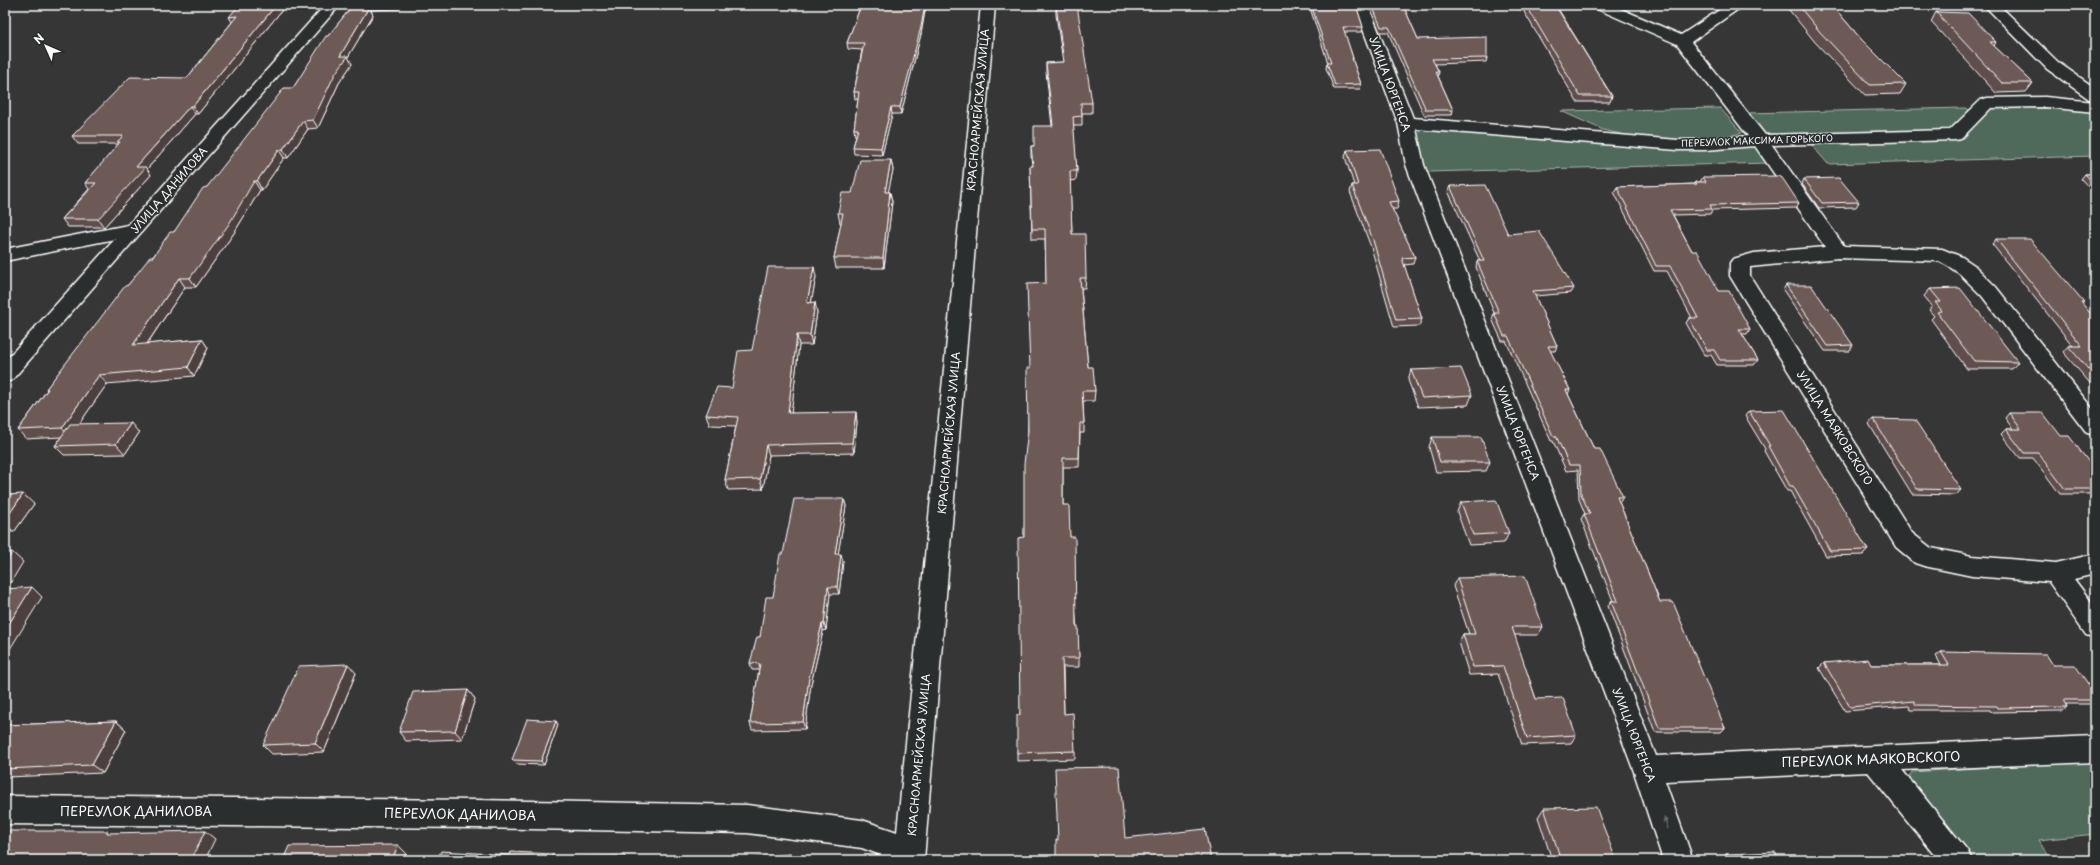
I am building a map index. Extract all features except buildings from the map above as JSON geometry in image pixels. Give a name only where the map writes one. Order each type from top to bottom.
[{"type":"street","name":"УЛИЦА ДАНИЛОВА","points":[[5,375],[332,5]]},
{"type":"street","name":"КРАСНОАРМЕЙСКАЯ УЛИЦА","points":[[910,856],[988,5]]},
{"type":"street","name":"УЛИЦА ЮРГЕНСА","points":[[1361,5],[1406,123],[1415,165],[1647,769],[1678,860]]},
{"type":"street","points":[[1600,5],[1682,41],[1760,140],[1838,252]]},
{"type":"street","points":[[1682,41],[1737,5]]},
{"type":"street","points":[[1991,5],[2053,66],[2095,96]]},
{"type":"street","name":"ПЕРЕУЛОК МАКСИМА ГОРЬКОГО","points":[[1406,123],[1678,145],[1705,145],[1760,140],[1955,136],[1987,102],[2045,102],[2095,107]]},
{"type":"street","points":[[5,255],[135,229]]},
{"type":"street","name":"УЛИЦА МАЯКОВСКОГО","points":[[2095,427],[1992,297],[1964,267],[1952,259],[1942,255],[1838,252],[1754,259],[1740,263],[1740,276],[1904,540],[1924,556],[1972,566],[2056,573],[2095,564]]},
{"type":"street","points":[[2056,573],[2095,627]]},
{"type":"street","name":"ПЕРЕУЛОК МАЯКОВСКОГО","points":[[1647,769],[2095,750]]},
{"type":"street","points":[[1875,759],[1957,860]]},
{"type":"street","name":"ПЕРЕУЛОК ДАНИЛОВА","points":[[5,810],[468,814],[747,819],[862,834],[910,856]]},
{"type":"green space","points":[[2040,105],[2095,111],[2095,156],[1828,164],[1808,141],[1959,139],[1991,106]]},
{"type":"green space","points":[[1720,108],[1742,133],[1704,141],[1676,141],[1639,138],[1603,130],[1561,111]]},
{"type":"green space","points":[[1965,108],[1970,110],[1944,134],[1768,139],[1746,113]]},
{"type":"green space","points":[[1410,129],[1702,150],[1757,143],[1769,163],[1427,172],[1415,148]]},
{"type":"green space","points":[[2090,761],[2095,763],[2095,834],[2039,840],[2051,860],[1968,860],[1905,783],[1912,772]]}]
